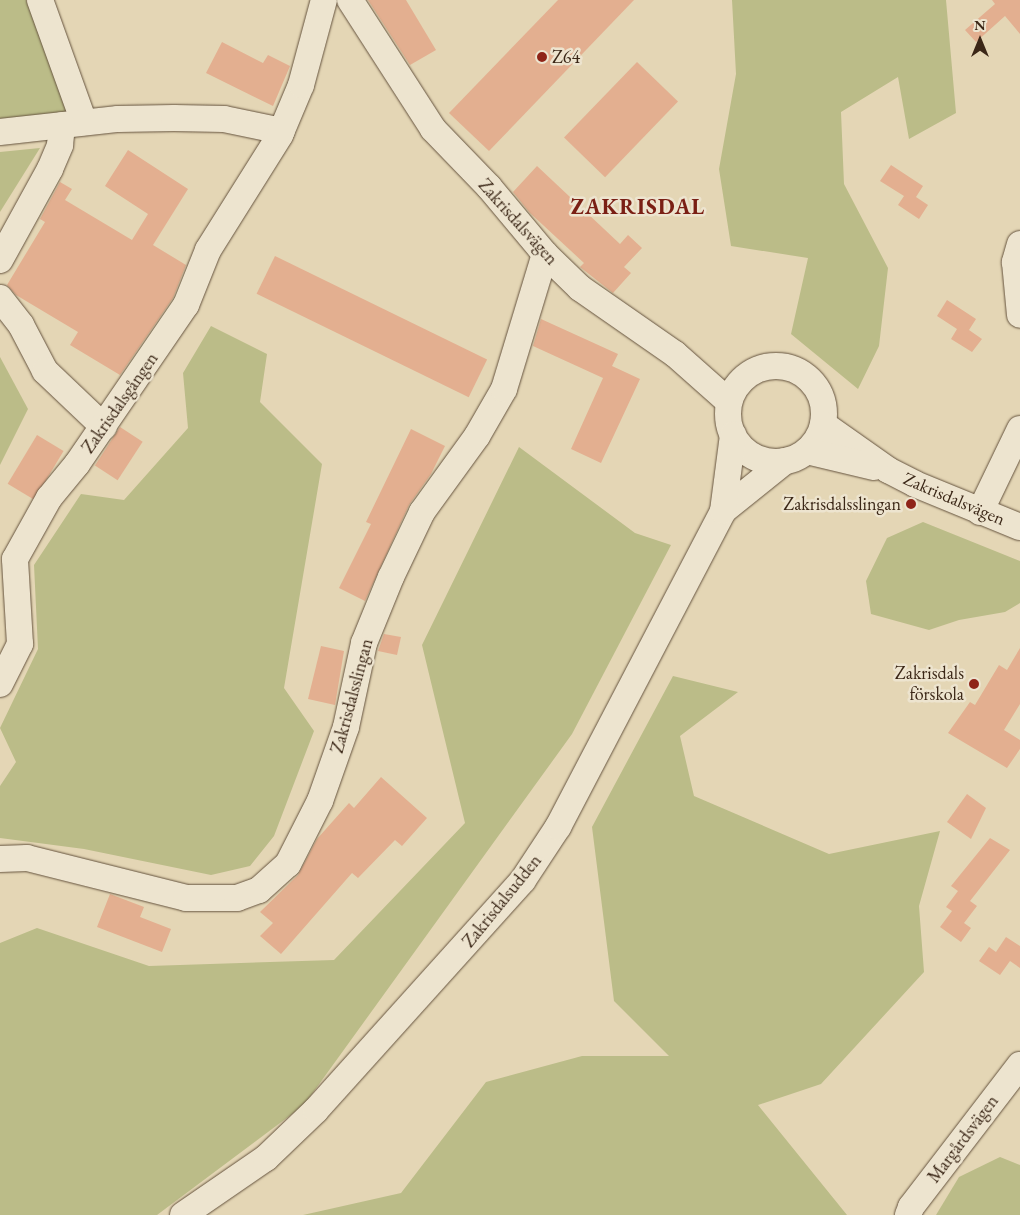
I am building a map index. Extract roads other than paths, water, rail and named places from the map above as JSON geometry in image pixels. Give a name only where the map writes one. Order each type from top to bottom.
[{"type":"street","points":[[0,260],[50,169],[60,145],[73,124],[40,0]]},
{"type":"street","name":"Zakrisdalsgången","points":[[0,684],[20,644],[15,559],[50,498],[104,427],[186,305],[208,250],[282,131],[301,85],[324,0]]},
{"type":"street","name":"Zakrisdalsvägen","points":[[350,0],[433,129],[489,187],[545,254],[601,305],[674,354],[729,402]]},
{"type":"street","points":[[0,132],[118,119],[224,119],[282,131]]},
{"type":"street","points":[[1020,244],[1015,262],[1020,315]]},
{"type":"street","name":"Zakrisdalsslingan","points":[[0,859],[26,858],[186,898],[237,898],[259,890],[288,864],[320,802],[346,728],[364,643],[391,577],[422,512],[477,436],[504,389],[545,254]]},
{"type":"street","points":[[0,298],[21,325],[44,371],[104,427]]},
{"type":"street","points":[[674,354],[744,378]]},
{"type":"street","points":[[768,366],[795,369],[806,376],[818,392],[824,411],[823,424],[796,456],[769,461],[754,456],[742,448],[733,435],[728,419],[729,402],[744,378],[768,366]]},
{"type":"street","name":"Zakrisdalsvägen","points":[[823,424],[888,470],[980,512],[1020,527]]},
{"type":"street","points":[[980,512],[1020,428]]},
{"type":"street","name":"Zakrisdalsudden","points":[[183,1215],[266,1158],[316,1110],[523,880],[558,827],[723,512],[733,435]]},
{"type":"street","name":"Zakrisdalsvägen","points":[[796,456],[888,470]]},
{"type":"street","name":"Zakrisdalsudden","points":[[723,512],[796,456]]},
{"type":"street","name":"Margårdsvägen","points":[[908,1215],[911,1207],[1020,1065]]},
{"type":"place","name":"Z64","points":[[542,57]]},
{"type":"place","name":"Zakrisdalsslingan","points":[[911,504]]},
{"type":"place","name":"Zakrisdals förskola","points":[[974,684]]},
{"type":"district","name":"ZAKRISDAL","points":[[638,207]]}]
